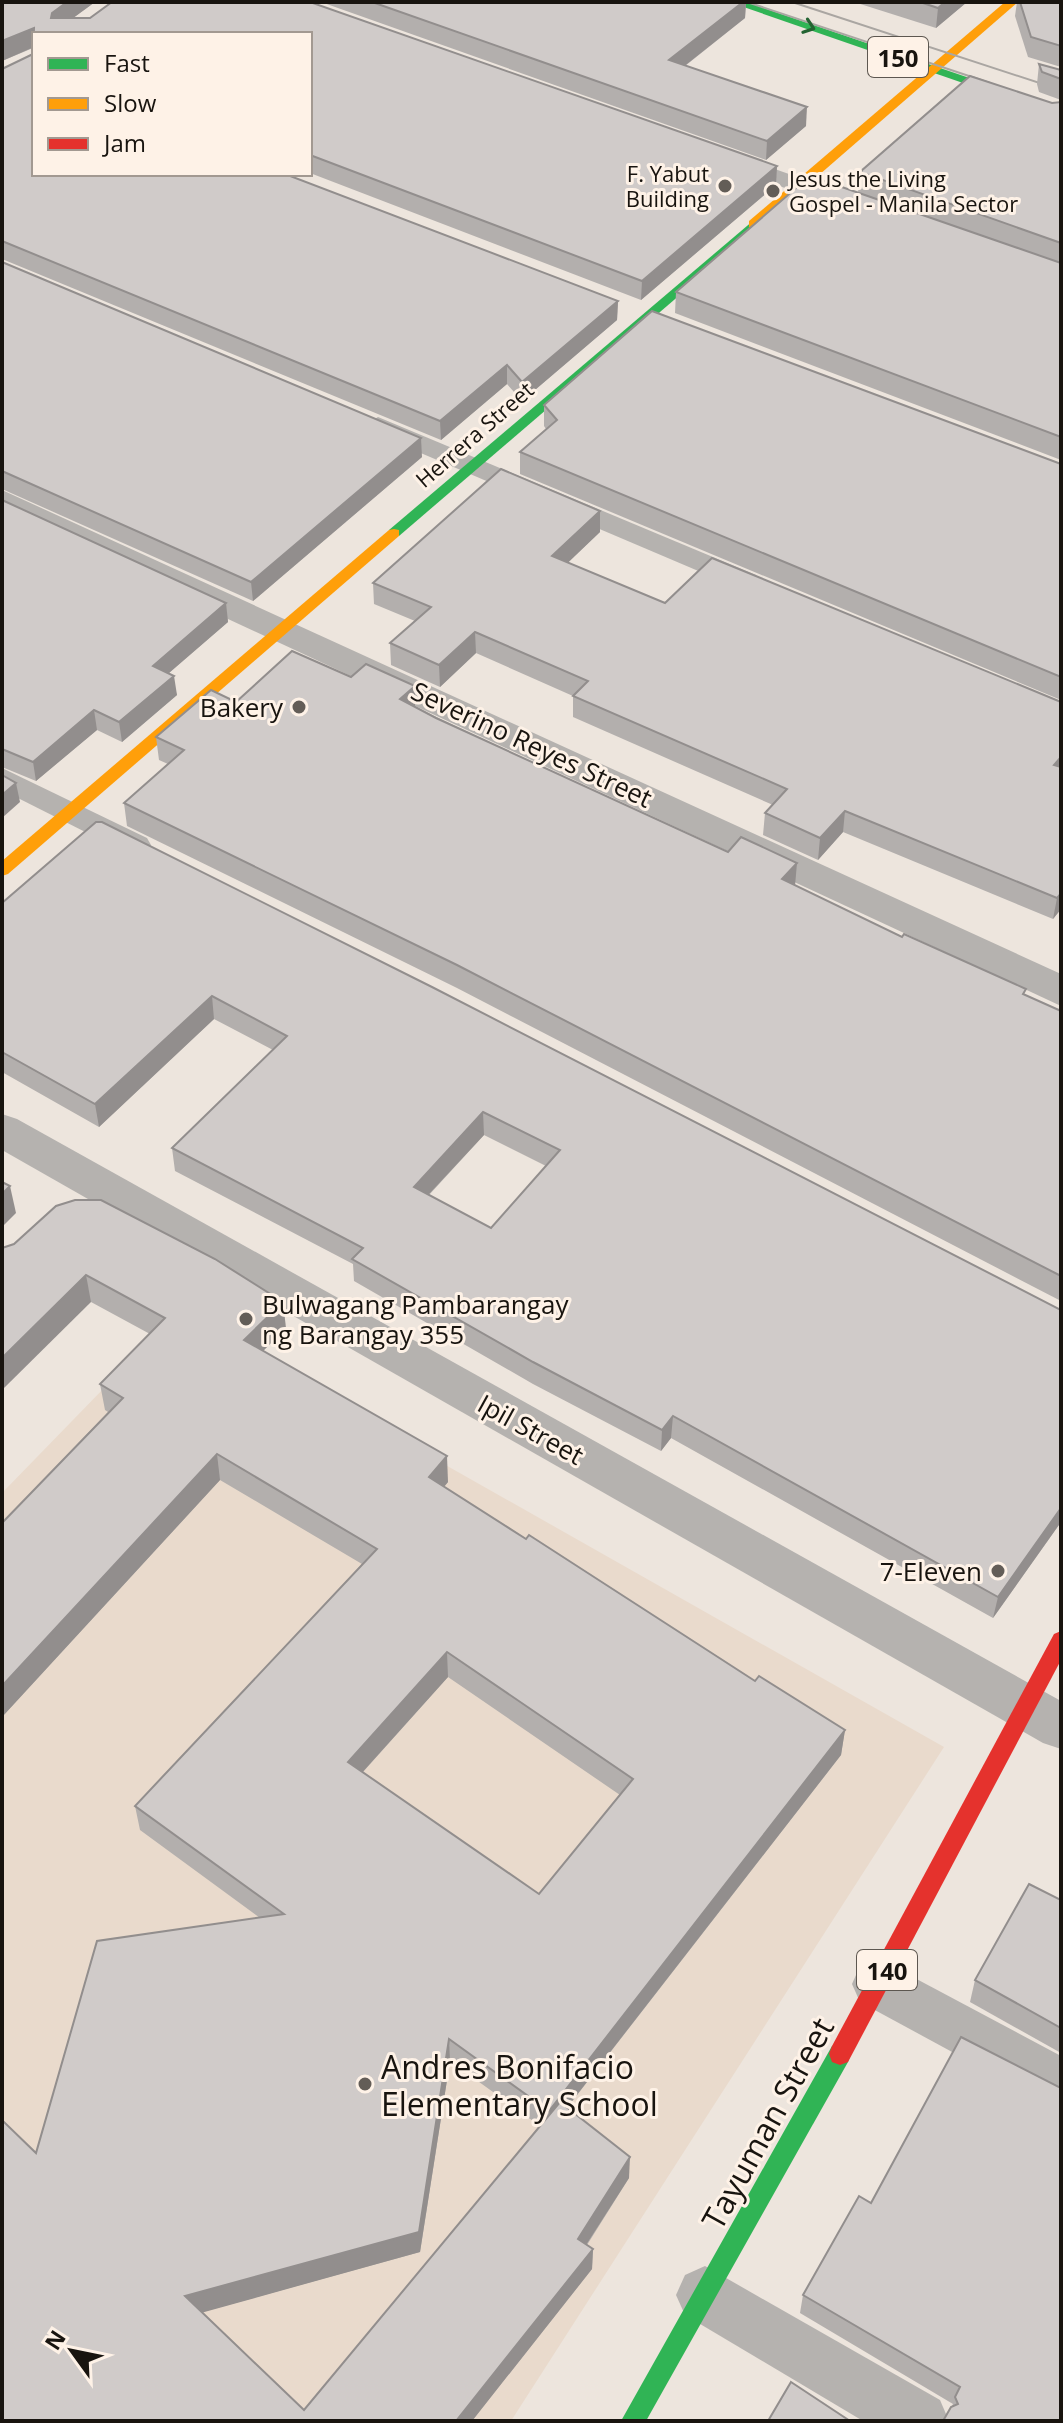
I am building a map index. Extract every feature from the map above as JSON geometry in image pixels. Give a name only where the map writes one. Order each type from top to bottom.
[{"type":"street","name":"150","points":[[735,2],[1061,113]]},
{"type":"street","name":"Herrera Street","points":[[2,870],[935,70],[967,50],[1012,2]]},
{"type":"street","name":"150","points":[[933,38],[967,50]]},
{"type":"street","name":"Severino Reyes Street","points":[[2,501],[284,628],[1061,991]]},
{"type":"street","name":"Ipil Street","points":[[2,1130],[71,1193],[1043,1717]]},
{"type":"street","name":"Tayuman Street","points":[[633,2421],[879,1984],[1043,1717],[1061,1640]]},
{"type":"street","points":[[879,1984],[1061,2085]]},
{"type":"street","points":[[705,2295],[919,2421]]},
{"type":"lane","points":[[710,153],[858,206]]},
{"type":"lane","points":[[356,416],[766,589]]},
{"type":"lane","points":[[2,778],[167,861]]},
{"type":"shaded area","name":"Andres Bonifacio Elementary School","points":[[177,1313],[944,1747],[511,2421],[2,2421],[2,1493]]},
{"type":"building","points":[[2,2],[67,2],[52,13],[51,18],[90,18],[112,2],[310,2],[777,166],[642,281],[312,156],[312,32],[34,32],[34,28],[2,41]]},
{"type":"building","points":[[372,2],[743,2],[669,60],[807,107],[767,141]]},
{"type":"building","points":[[920,2],[945,2],[938,8]]},
{"type":"building","points":[[1020,2],[1061,2],[1061,46],[1031,37]]},
{"type":"building","points":[[32,54],[32,176],[290,176],[618,301],[522,382],[507,365],[440,421],[2,241],[2,69]]},
{"type":"building","points":[[1039,64],[1061,70],[1061,79],[1042,72]]},
{"type":"building","points":[[970,76],[1052,103],[1061,102],[1061,243],[860,172]]},
{"type":"building","points":[[810,176],[1061,263],[1061,437],[676,292]]},
{"type":"building","points":[[2,262],[421,438],[251,582],[2,471]]},
{"type":"building","points":[[652,311],[1061,464],[1061,677],[520,452],[557,420],[544,405]]},
{"type":"building","points":[[501,469],[600,511],[552,556],[665,603],[712,558],[1061,702],[1061,757],[1054,765],[1061,767],[1061,893],[1057,898],[845,811],[820,838],[765,813],[787,789],[573,696],[588,681],[475,632],[439,665],[390,643],[431,607],[373,583]]},
{"type":"building","points":[[2,500],[226,603],[153,666],[174,676],[119,722],[94,710],[33,762],[2,749]]},
{"type":"building","points":[[292,651],[351,677],[366,664],[415,686],[400,699],[436,718],[728,852],[741,837],[797,863],[782,879],[902,937],[904,934],[1026,989],[1023,994],[1061,1011],[1061,1276],[457,965],[124,803],[184,750],[156,737],[211,690],[236,702]]},
{"type":"building","points":[[2,775],[16,783],[2,795]]},
{"type":"building","points":[[96,822],[102,822],[432,987],[1061,1310],[1061,1508],[998,1597],[673,1416],[662,1430],[533,1362],[352,1259],[363,1248],[172,1148],[287,1036],[212,996],[95,1104],[2,1052],[2,903]],"holes":[[[483,1112],[560,1150],[491,1228],[414,1187]]]},
{"type":"building","points":[[2,1182],[10,1186],[2,1194]]},
{"type":"building","name":"Andres Bonifacio Elementary School","points":[[75,1200],[101,1200],[215,1259],[283,1302],[244,1340],[447,1456],[429,1477],[526,1539],[529,1535],[755,1681],[759,1676],[845,1730],[549,2111],[449,2039],[419,2232],[185,2296],[304,2410],[560,2102],[630,2157],[578,2239],[593,2249],[456,2421],[2,2421],[2,2120],[36,2153],[97,1941],[284,1914],[135,1806],[377,1549],[217,1454],[2,1686],[2,1523],[123,1398],[100,1384],[165,1318],[86,1275],[2,1358],[2,1248],[14,1244],[56,1206]],"holes":[[[447,1652],[633,1779],[539,1894],[348,1762]]]},
{"type":"building","points":[[1029,1884],[1061,1900],[1061,2028],[975,1980]]},
{"type":"building","points":[[961,2037],[1061,2088],[1061,2421],[943,2421],[951,2407],[958,2404],[955,2397],[960,2387],[803,2295],[859,2196],[871,2203]]},
{"type":"building","points":[[791,2382],[850,2421],[768,2421]]},
{"type":"tram line","points":[[747,2],[990,83]]},
{"type":"tram line","points":[[792,2],[1061,90]]},
{"type":"traffic: fast","points":[[735,2],[1061,113]]},
{"type":"traffic: fast","points":[[394,533],[754,224]]},
{"type":"traffic: fast","points":[[633,2421],[840,2054]]},
{"type":"traffic: slow","points":[[754,224],[1012,2]]},
{"type":"traffic: slow","points":[[2,870],[394,533]]},
{"type":"traffic: jam","points":[[840,2054],[1061,1640]]},
{"type":"place","name":"F. Yabut Building","points":[[725,186]]},
{"type":"place","name":"Jesus the Living Gospel - Manila Sector","points":[[773,191]]},
{"type":"place","name":"Bakery","points":[[299,707]]},
{"type":"place","name":"Bulwagang Pambarangay ng Barangay 355","points":[[246,1319]]},
{"type":"place","name":"7-Eleven","points":[[998,1571]]},
{"type":"place","name":"Andres Bonifacio Elementary School","points":[[365,2084]]}]
